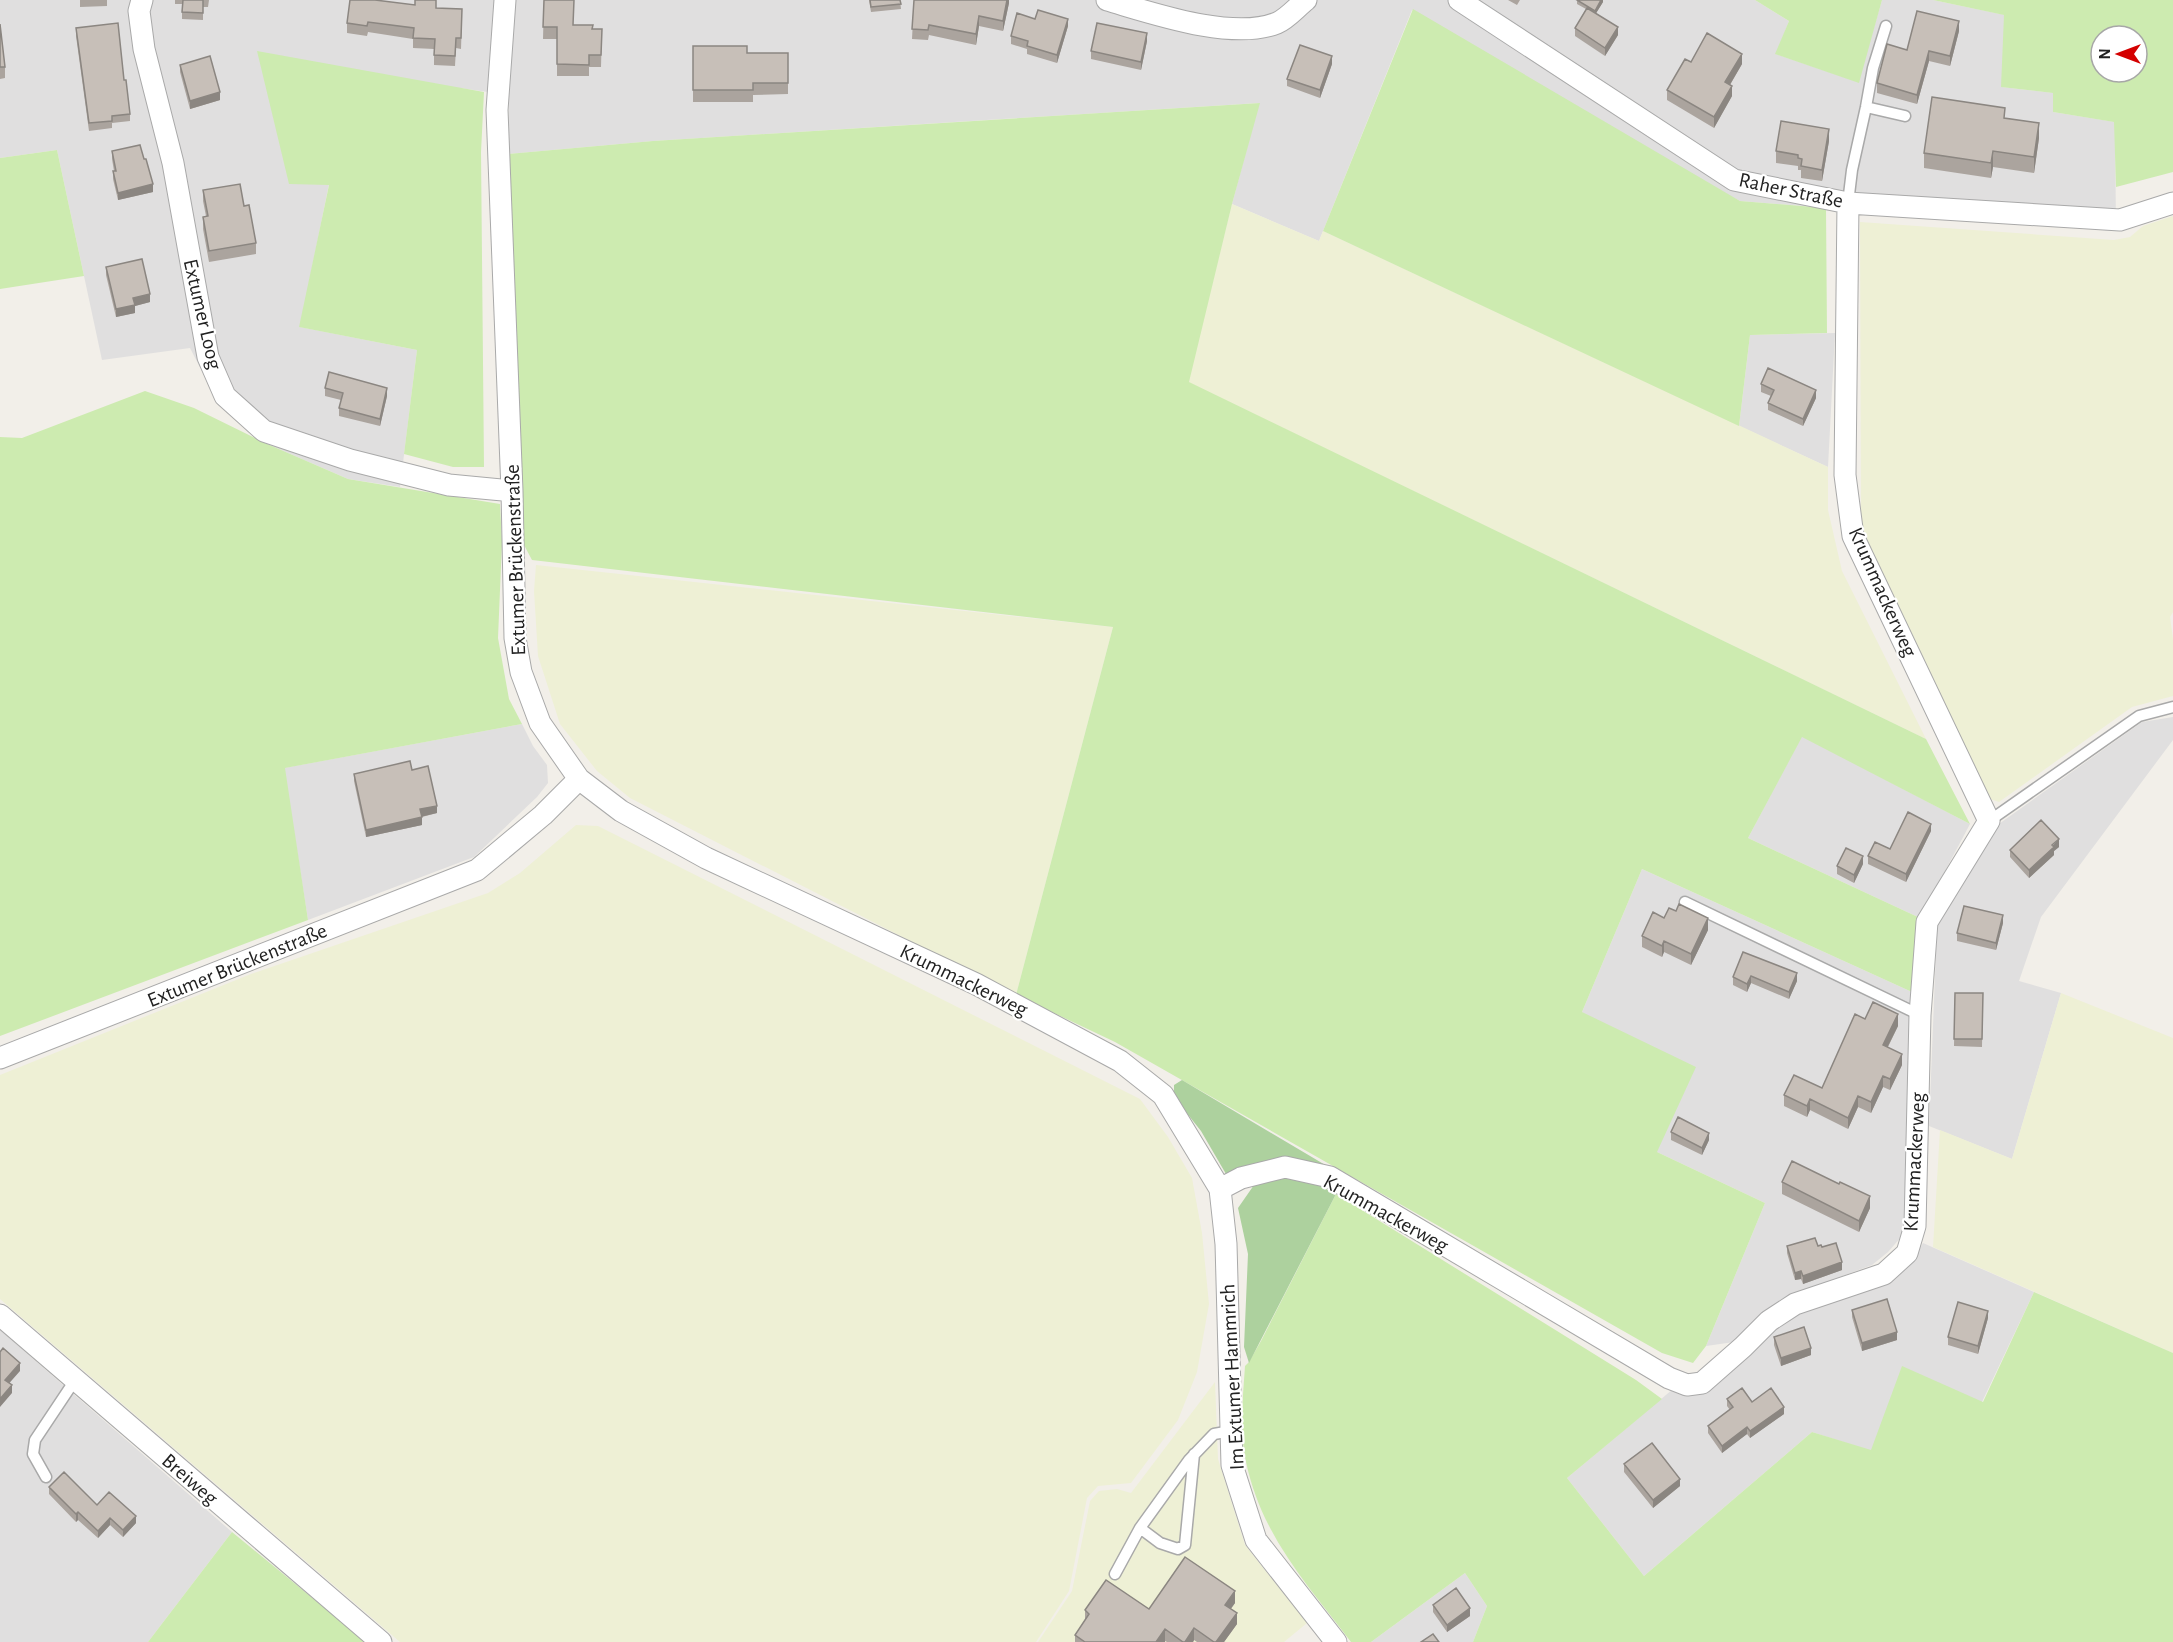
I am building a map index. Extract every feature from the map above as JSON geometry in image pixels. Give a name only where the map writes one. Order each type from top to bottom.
[{"type":"street","name":"Extumer Loog","points":[[142,0],[140,11],[144,49],[173,163],[208,357],[225,396],[264,430],[350,460],[449,485],[512,491]]},
{"type":"street","name":"Extumer Brückenstraße","points":[[0,1058],[477,870],[543,814],[579,779],[540,723],[520,672],[515,638],[512,491],[497,110],[505,0]]},
{"type":"street","points":[[1107,0],[1181,21],[1243,30],[1277,23],[1306,0]]},
{"type":"street","name":"Raher Straße","points":[[1459,0],[1734,180],[1848,203],[2120,220],[2173,203]]},
{"type":"street","name":"Krummackerweg","points":[[579,779],[621,811],[706,858],[976,984],[1119,1061],[1163,1095],[1220,1189],[1241,1178],[1285,1167],[1330,1177],[1669,1378],[1687,1385],[1702,1383],[1769,1321],[1795,1304],[1884,1274],[1907,1253],[1915,1226],[1920,1015],[1927,922],[1989,821],[1853,536],[1845,475],[1848,203]]},
{"type":"street","name":"Im Extumer Hammrich","points":[[1220,1189],[1226,1244],[1232,1465],[1256,1540],[1336,1642]]},
{"type":"street","name":"Breiweg","points":[[0,1315],[381,1642]]},
{"type":"lane","points":[[1848,203],[1852,170],[1873,68],[1886,26]]},
{"type":"lane","points":[[1866,107],[1905,116]]},
{"type":"lane","name":"Krummackerweg","points":[[1989,821],[2139,716],[2173,707]]},
{"type":"lane","points":[[1685,902],[1920,1015]]},
{"type":"lane","points":[[46,1478],[33,1454],[35,1440],[75,1380]]},
{"type":"lane","points":[[1115,1574],[1140,1528],[1194,1454],[1214,1434],[1231,1431]]},
{"type":"lane","points":[[1140,1528],[1160,1543],[1178,1550],[1185,1545],[1194,1454]]},
{"type":"shaded area","points":[[0,0],[1755,0],[1789,21],[1776,54],[1858,82],[1882,0],[1933,0],[2005,15],[2002,87],[2054,93],[2053,112],[2115,122],[2116,231],[1740,201],[1690,176],[1412,10],[1319,241],[1232,204],[1259,103],[653,141],[508,154],[509,95],[460,88],[329,184],[300,327],[417,350],[400,487],[348,479],[265,443],[210,387],[190,348],[102,360],[57,150],[0,158]]},
{"type":"shaded area","points":[[1835,333],[1828,467],[1739,426],[1750,335]]},
{"type":"shaded area","points":[[2173,717],[2173,740],[2041,917],[2019,981],[2061,993],[2012,1159],[1929,1126],[1937,925],[1996,826],[2142,722]]},
{"type":"shaded area","points":[[522,724],[533,746],[547,765],[548,783],[537,797],[474,857],[308,920],[284,768]]},
{"type":"shaded area","points":[[1802,736],[1970,824],[1920,918],[1748,838]]},
{"type":"shaded area","points":[[1642,869],[1912,992],[1908,1206],[1902,1236],[1872,1265],[1792,1295],[1734,1342],[1706,1346],[1765,1203],[1657,1152],[1582,1012]]},
{"type":"shaded area","points":[[1923,1243],[2034,1292],[1982,1402],[1871,1451],[1812,1432],[1644,1576],[1567,1478],[1679,1384],[1706,1381],[1772,1326],[1798,1312],[1889,1279],[1911,1264]]},
{"type":"shaded area","points":[[0,1330],[232,1532],[148,1642],[0,1642]]},
{"type":"shaded area","points":[[1465,1573],[1487,1606],[1473,1642],[1371,1642]]},
{"type":"green space","points":[[1755,0],[1882,0],[1859,83],[1775,54],[1789,21]]},
{"type":"green space","points":[[1933,0],[2173,0],[2173,172],[2116,187],[2114,122],[2053,112],[2053,93],[2001,87],[2004,15]]},
{"type":"green space","points":[[1413,9],[1740,201],[1826,208],[1827,333],[1750,335],[1739,426],[1323,231]]},
{"type":"green space","points":[[257,51],[484,92],[481,152],[484,467],[453,467],[404,454],[417,350],[299,327],[329,185],[289,184]]},
{"type":"green space","points":[[1260,103],[1232,204],[1189,382],[1926,739],[1970,824],[1802,737],[1748,838],[1920,918],[1912,992],[1642,869],[1582,1012],[1696,1067],[1657,1152],[1765,1203],[1706,1346],[1693,1363],[1662,1353],[1115,1042],[1016,995],[1113,627],[532,560],[524,545],[508,154],[653,141]]},
{"type":"green space","points":[[57,150],[84,276],[0,289],[0,158]]},
{"type":"green space","points":[[1232,204],[1319,241],[1323,231],[1828,467],[1828,510],[1842,571],[1926,739],[1188,382]]},
{"type":"green space","points":[[2173,216],[2173,612],[2170,617],[2173,639],[2173,696],[2132,707],[1999,802],[1987,798],[1861,530],[1860,222],[2114,240],[2130,237],[2143,226]]},
{"type":"green space","points":[[145,391],[194,408],[265,443],[348,479],[500,504],[502,542],[498,638],[509,699],[522,724],[285,768],[308,920],[0,1036],[0,437],[22,438]]},
{"type":"green space","points":[[536,565],[1113,627],[1016,995],[630,798],[597,771],[560,724],[538,656],[534,591]]},
{"type":"green space","points":[[576,825],[598,826],[1140,1099],[1168,1137],[1192,1178],[1202,1233],[1209,1304],[1197,1372],[1178,1420],[1131,1483],[1098,1486],[1087,1498],[1069,1591],[1036,1642],[400,1642],[0,1299],[0,1075],[251,974],[488,893],[520,873]]},
{"type":"green space","points":[[2061,993],[2173,1038],[2173,1353],[1933,1247],[1940,1130],[2012,1159]]},
{"type":"green space","points":[[1182,1080],[1327,1166],[1226,1174],[1201,1131],[1174,1097],[1174,1085]]},
{"type":"green space","points":[[1283,1177],[1313,1182],[1336,1194],[1249,1363],[1244,1347],[1248,1254],[1238,1208],[1254,1185]]},
{"type":"green space","points":[[1336,1194],[1636,1380],[1662,1399],[1567,1478],[1644,1576],[1812,1432],[1871,1450],[1902,1366],[1983,1402],[2034,1292],[2173,1353],[2173,1642],[1473,1642],[1487,1606],[1465,1573],[1371,1642],[1351,1642],[1302,1579],[1274,1536],[1253,1489],[1246,1462],[1242,1426],[1245,1366],[1261,1341]]},
{"type":"green space","points":[[1215,1382],[1218,1459],[1245,1545],[1307,1623],[1284,1642],[1038,1642],[1072,1591],[1090,1501],[1099,1491],[1117,1489],[1131,1493]]},
{"type":"green space","points":[[232,1532],[366,1642],[148,1642]]},
{"type":"building","points":[[183,0],[203,0],[203,13],[182,12]]},
{"type":"building","points":[[350,0],[375,0],[415,5],[415,0],[436,0],[436,8],[462,9],[461,38],[456,38],[455,56],[434,55],[435,39],[413,38],[414,28],[368,22],[367,26],[347,23]]},
{"type":"building","points":[[544,0],[574,0],[573,25],[593,25],[592,29],[602,29],[601,55],[589,55],[589,65],[557,64],[557,27],[543,27]]},
{"type":"building","points":[[870,0],[900,0],[901,4],[871,7]]},
{"type":"building","points":[[914,0],[1007,0],[1003,21],[979,16],[976,34],[929,25],[928,30],[912,29]]},
{"type":"building","points":[[1577,0],[1601,0],[1595,11]]},
{"type":"building","points":[[1587,8],[1618,27],[1605,48],[1575,28]]},
{"type":"building","points":[[1038,10],[1068,19],[1057,55],[1027,46],[1028,41],[1011,36],[1017,13],[1035,19]]},
{"type":"building","points":[[1917,11],[1959,21],[1950,56],[1929,51],[1917,95],[1877,83],[1887,44],[1907,50]]},
{"type":"building","points":[[118,23],[130,114],[112,116],[112,121],[89,123],[76,28]]},
{"type":"building","points":[[1097,23],[1147,33],[1141,62],[1091,51]]},
{"type":"building","points":[[0,24],[5,67],[0,67]]},
{"type":"building","points":[[1707,33],[1742,54],[1725,82],[1732,86],[1714,117],[1667,90],[1685,59],[1691,62]]},
{"type":"building","points":[[1300,45],[1332,56],[1320,90],[1287,79]]},
{"type":"building","points":[[693,46],[747,46],[747,53],[788,53],[788,83],[753,83],[753,90],[693,90]]},
{"type":"building","points":[[210,56],[220,92],[190,101],[180,65]]},
{"type":"building","points":[[1932,97],[2005,108],[2004,118],[2039,123],[2034,157],[1993,151],[1991,163],[1924,153]]},
{"type":"building","points":[[1781,121],[1829,129],[1822,170],[1801,166],[1802,159],[1798,158],[1798,155],[1776,151]]},
{"type":"building","points":[[140,145],[153,184],[118,193],[113,171],[116,171],[112,151]]},
{"type":"building","points":[[240,184],[244,206],[249,205],[256,243],[209,251],[203,217],[208,216],[203,190]]},
{"type":"building","points":[[142,259],[150,294],[133,298],[135,305],[116,309],[106,267]]},
{"type":"building","points":[[1768,368],[1816,390],[1803,419],[1768,403],[1774,390],[1761,384]]},
{"type":"building","points":[[329,372],[387,388],[380,419],[339,408],[343,393],[325,388]]},
{"type":"building","points":[[410,761],[412,770],[428,766],[437,806],[420,809],[422,817],[366,830],[354,774]]},
{"type":"building","points":[[1908,812],[1931,824],[1906,874],[1868,856],[1875,842],[1890,849]]},
{"type":"building","points":[[2041,820],[2059,839],[2052,845],[2054,847],[2029,870],[2010,850]]},
{"type":"building","points":[[1846,848],[1863,856],[1854,875],[1837,866]]},
{"type":"building","points":[[1679,904],[1708,918],[1691,954],[1664,941],[1662,946],[1642,936],[1653,912],[1664,918],[1669,908],[1676,911]]},
{"type":"building","points":[[1964,906],[2003,915],[1996,943],[1957,933]]},
{"type":"building","points":[[1743,952],[1797,973],[1789,992],[1751,976],[1747,984],[1733,977]]},
{"type":"building","points":[[1955,993],[1983,993],[1982,1039],[1954,1039]]},
{"type":"building","points":[[1873,1002],[1898,1014],[1883,1045],[1902,1054],[1890,1079],[1883,1076],[1871,1102],[1858,1096],[1848,1118],[1810,1099],[1807,1106],[1784,1095],[1794,1075],[1822,1088],[1855,1014],[1865,1019]]},
{"type":"building","points":[[1678,1117],[1709,1133],[1702,1148],[1671,1132]]},
{"type":"building","points":[[1792,1161],[1870,1196],[1859,1221],[1782,1182]]},
{"type":"building","points":[[1815,1238],[1818,1246],[1822,1247],[1836,1243],[1842,1262],[1803,1276],[1801,1271],[1795,1273],[1787,1246]]},
{"type":"building","points":[[1887,1299],[1897,1332],[1862,1343],[1852,1310]]},
{"type":"building","points":[[1958,1302],[1988,1311],[1978,1346],[1948,1337]]},
{"type":"building","points":[[1804,1327],[1811,1348],[1781,1358],[1774,1337]]},
{"type":"building","points":[[3,1348],[20,1363],[5,1380],[12,1385],[0,1399],[0,1352]]},
{"type":"building","points":[[1742,1388],[1752,1402],[1771,1388],[1784,1407],[1750,1431],[1747,1427],[1722,1446],[1708,1426],[1733,1407],[1727,1399]]},
{"type":"building","points":[[1652,1443],[1680,1479],[1653,1500],[1624,1464]]},
{"type":"building","points":[[64,1472],[97,1505],[109,1492],[136,1516],[123,1530],[110,1518],[98,1531],[78,1512],[76,1514],[49,1487]]},
{"type":"building","points":[[1185,1557],[1235,1591],[1225,1605],[1237,1613],[1216,1642],[1194,1628],[1185,1642],[1165,1629],[1156,1642],[1085,1642],[1075,1635],[1089,1614],[1085,1610],[1106,1580],[1149,1609]]},
{"type":"building","points":[[1456,1588],[1470,1608],[1447,1625],[1433,1605]]},
{"type":"building","points":[[1433,1634],[1439,1642],[1421,1642]]}]
